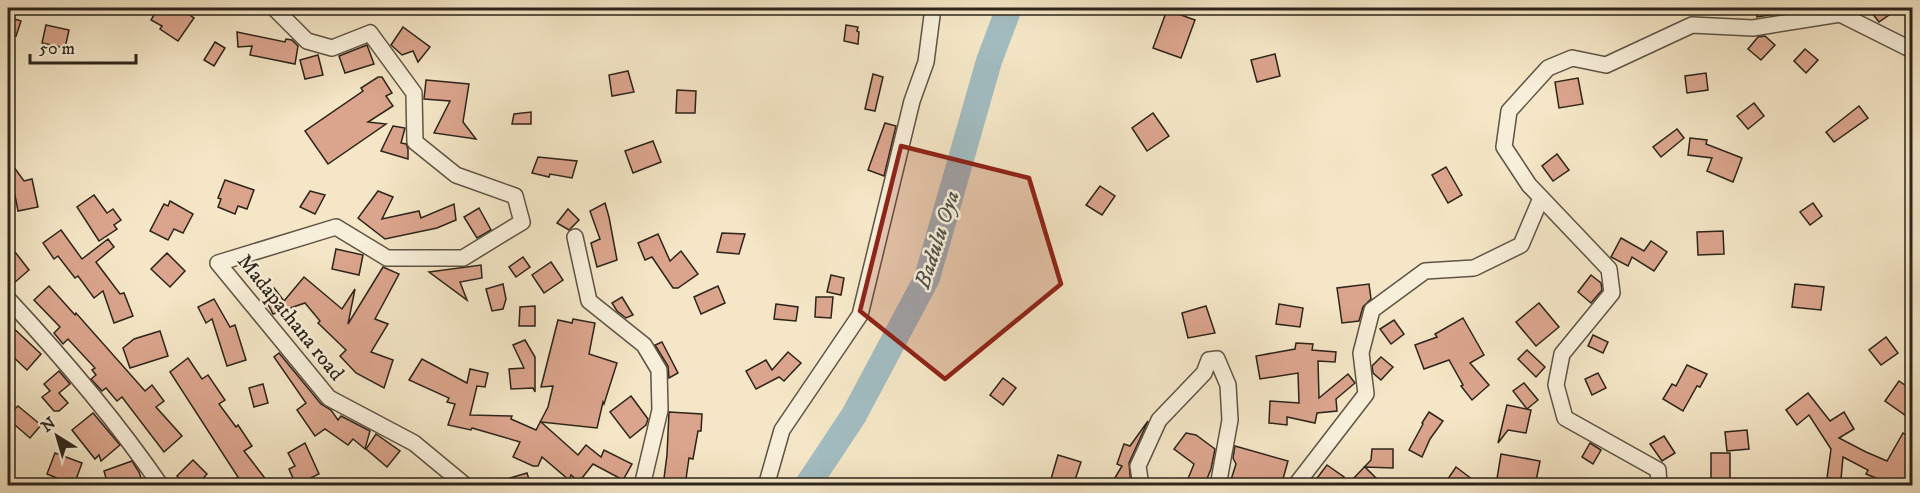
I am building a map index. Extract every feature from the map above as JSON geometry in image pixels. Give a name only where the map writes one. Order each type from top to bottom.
[{"type":"street","name":"Madapathana road","points":[[274,8],[307,41],[316,44],[332,48],[370,33],[414,93],[415,142],[456,175],[514,196],[522,222],[463,258],[387,258],[336,227],[218,263],[329,398],[414,443],[466,486]]},
{"type":"street","points":[[766,486],[782,430],[860,315],[912,101],[926,62],[933,8]]},
{"type":"street","points":[[1659,486],[1658,470],[1566,418],[1556,385],[1562,354],[1611,293],[1609,269],[1529,186],[1504,147],[1509,111],[1548,68],[1572,58],[1606,65],[1692,26],[1753,28],[1840,14],[1912,50]]},
{"type":"street","points":[[1295,486],[1366,394],[1361,352],[1372,310],[1425,271],[1474,268],[1521,245],[1541,198]]},
{"type":"street","points":[[575,237],[589,301],[644,345],[659,370],[660,410],[642,486]]},
{"type":"street","points":[[8,299],[63,358],[129,440],[161,486]]},
{"type":"street","points":[[598,327],[616,321]]},
{"type":"street","points":[[1141,486],[1138,466],[1159,420],[1204,373],[1209,360],[1216,359],[1228,385],[1230,420],[1218,486]]},
{"type":"highlighted area","points":[[901,146],[1029,178],[1061,284],[945,379],[860,311]]},
{"type":"building","points":[[158,8],[179,8],[194,18],[178,41],[160,29],[162,26],[151,20]]},
{"type":"building","points":[[1756,8],[1810,8],[1810,9],[1757,17]]},
{"type":"building","points":[[1868,8],[1899,8],[1879,22]]},
{"type":"building","points":[[1167,10],[1195,20],[1181,58],[1153,48]]},
{"type":"building","points":[[8,17],[21,21],[16,36],[8,34]]},
{"type":"building","points":[[46,25],[69,30],[65,48],[42,43]]},
{"type":"building","points":[[846,25],[858,27],[858,44],[844,41]]},
{"type":"building","points":[[403,27],[430,47],[418,62],[413,51],[402,55],[391,45]]},
{"type":"building","points":[[237,32],[285,42],[286,39],[292,40],[298,46],[295,64],[250,55],[252,46],[238,47]]},
{"type":"building","points":[[1765,36],[1775,45],[1761,60],[1748,49],[1758,37]]},
{"type":"building","points":[[215,42],[225,48],[214,66],[204,60]]},
{"type":"building","points":[[367,45],[374,64],[345,73],[339,56]]},
{"type":"building","points":[[1805,49],[1818,60],[1806,73],[1794,61]]},
{"type":"building","points":[[1275,54],[1280,76],[1257,82],[1251,60]]},
{"type":"building","points":[[318,55],[323,75],[305,79],[300,60]]},
{"type":"building","points":[[628,71],[634,92],[612,96],[609,75]]},
{"type":"building","points":[[1706,73],[1708,90],[1687,93],[1685,76]]},
{"type":"building","points":[[873,74],[883,77],[875,111],[865,109]]},
{"type":"building","points":[[378,77],[382,77],[392,93],[386,96],[393,106],[368,122],[386,124],[328,164],[305,131],[363,91],[361,88]]},
{"type":"building","points":[[1578,78],[1583,104],[1559,108],[1555,82]]},
{"type":"building","points":[[426,80],[469,84],[463,122],[476,139],[434,133],[450,101],[424,99]]},
{"type":"building","points":[[677,90],[696,91],[695,113],[676,113]]},
{"type":"building","points":[[1754,103],[1764,116],[1748,129],[1737,116]]},
{"type":"building","points":[[1859,106],[1868,118],[1834,142],[1826,132]]},
{"type":"building","points":[[531,112],[531,124],[512,124],[514,114]]},
{"type":"building","points":[[1153,113],[1169,136],[1147,151],[1132,128]]},
{"type":"building","points":[[885,123],[896,126],[884,176],[868,170]]},
{"type":"building","points":[[393,126],[405,128],[401,143],[406,144],[408,159],[381,151]]},
{"type":"building","points":[[1677,129],[1684,138],[1661,157],[1653,147]]},
{"type":"building","points":[[1690,138],[1707,140],[1706,144],[1742,158],[1733,182],[1707,171],[1712,158],[1688,155]]},
{"type":"building","points":[[653,141],[661,162],[633,173],[625,151]]},
{"type":"building","points":[[1557,154],[1569,170],[1553,181],[1542,166]]},
{"type":"building","points":[[538,157],[577,161],[572,178],[550,174],[549,177],[532,173]]},
{"type":"building","points":[[8,159],[24,181],[32,179],[38,207],[18,211]]},
{"type":"building","points":[[1446,167],[1462,195],[1448,203],[1432,175]]},
{"type":"building","points":[[225,180],[254,190],[247,209],[238,206],[235,214],[218,207],[221,199],[218,198]]},
{"type":"building","points":[[1100,186],[1115,196],[1102,215],[1086,205]]},
{"type":"building","points":[[310,191],[325,195],[315,214],[300,207]]},
{"type":"building","points":[[378,191],[393,197],[382,219],[419,211],[421,218],[454,204],[456,220],[437,228],[385,239],[358,218]]},
{"type":"building","points":[[94,195],[107,213],[113,209],[121,220],[114,225],[117,229],[99,241],[77,207]]},
{"type":"building","points":[[170,201],[193,214],[183,233],[174,229],[168,240],[150,231],[164,204],[168,206]]},
{"type":"building","points":[[605,203],[617,260],[597,267],[591,243],[600,239],[590,211]]},
{"type":"building","points":[[1813,203],[1822,216],[1810,225],[1800,212]]},
{"type":"building","points":[[479,208],[491,230],[477,238],[464,217]]},
{"type":"building","points":[[568,209],[579,220],[569,230],[557,223]]},
{"type":"building","points":[[61,230],[82,259],[108,239],[114,247],[96,262],[120,294],[124,293],[133,316],[114,323],[103,291],[94,298],[78,276],[75,278],[58,256],[54,259],[43,243]]},
{"type":"building","points":[[1723,231],[1724,254],[1698,255],[1697,232]]},
{"type":"building","points":[[722,233],[745,234],[739,254],[717,252]]},
{"type":"building","points":[[658,234],[670,261],[681,251],[698,274],[678,288],[673,288],[652,257],[645,260],[638,243]]},
{"type":"building","points":[[1621,238],[1644,251],[1651,241],[1667,252],[1654,271],[1632,257],[1628,266],[1611,257]]},
{"type":"building","points":[[8,243],[29,270],[14,283],[8,275]]},
{"type":"building","points":[[336,249],[363,255],[359,275],[332,269]]},
{"type":"building","points":[[167,253],[185,271],[170,287],[151,269]]},
{"type":"building","points":[[523,257],[530,267],[516,277],[509,267]]},
{"type":"building","points":[[551,262],[563,280],[544,293],[532,275]]},
{"type":"building","points":[[481,265],[482,278],[460,282],[467,300],[429,272]]},
{"type":"building","points":[[383,267],[399,274],[375,319],[388,324],[371,352],[393,360],[384,388],[356,373],[340,356],[346,350],[318,323],[320,321],[305,303],[273,314],[265,298],[274,288],[284,301],[304,277],[342,309],[355,289],[348,324]]},
{"type":"building","points":[[831,275],[844,278],[841,295],[827,292]]},
{"type":"building","points":[[1591,275],[1601,283],[1602,290],[1591,303],[1578,292]]},
{"type":"building","points":[[503,284],[506,299],[503,309],[492,311],[486,289]]},
{"type":"building","points":[[1369,284],[1371,299],[1363,307],[1359,321],[1342,323],[1337,288]]},
{"type":"building","points":[[1795,284],[1824,287],[1821,310],[1792,307]]},
{"type":"building","points":[[49,286],[145,391],[152,385],[164,401],[156,407],[182,436],[164,452],[122,397],[117,401],[106,388],[102,391],[91,379],[96,375],[92,370],[95,368],[68,339],[63,344],[54,333],[60,327],[34,300]]},
{"type":"building","points":[[718,286],[725,303],[701,314],[694,297]]},
{"type":"building","points":[[622,297],[633,315],[626,318],[617,311],[612,303]]},
{"type":"building","points":[[816,297],[833,297],[831,318],[815,317]]},
{"type":"building","points":[[214,299],[230,327],[235,325],[246,360],[227,366],[212,319],[206,323],[198,307]]},
{"type":"building","points":[[1539,303],[1559,327],[1536,346],[1516,322]]},
{"type":"building","points":[[776,304],[798,307],[796,321],[774,319]]},
{"type":"building","points":[[1279,304],[1303,308],[1300,327],[1276,324]]},
{"type":"building","points":[[535,306],[535,326],[519,326],[520,307]]},
{"type":"building","points":[[1206,306],[1215,333],[1188,338],[1182,313]]},
{"type":"building","points":[[1463,318],[1484,355],[1470,363],[1489,385],[1472,400],[1461,386],[1463,385],[1449,360],[1424,369],[1415,345],[1437,337],[1435,334]]},
{"type":"building","points":[[573,319],[595,323],[589,354],[617,363],[604,404],[603,402],[597,428],[541,422],[578,455],[586,445],[601,457],[604,450],[632,464],[623,480],[593,464],[579,482],[571,475],[569,480],[542,457],[538,466],[533,466],[513,457],[520,442],[472,428],[471,430],[448,425],[455,404],[447,402],[449,398],[409,380],[422,359],[467,383],[470,369],[488,373],[485,387],[477,386],[470,415],[512,416],[511,419],[536,430],[548,407],[553,386],[541,387],[558,320],[572,323]]},
{"type":"building","points":[[1394,320],[1404,334],[1391,344],[1380,329]]},
{"type":"building","points":[[8,323],[41,354],[27,370],[8,352]]},
{"type":"building","points":[[160,331],[168,356],[130,368],[123,348],[134,339]]},
{"type":"building","points":[[1593,335],[1608,342],[1603,353],[1588,346]]},
{"type":"building","points":[[1886,337],[1898,353],[1881,365],[1869,350]]},
{"type":"building","points":[[525,340],[535,357],[535,392],[533,388],[511,389],[509,369],[524,368],[513,345]]},
{"type":"building","points":[[662,342],[678,373],[669,378],[668,366],[655,345]]},
{"type":"building","points":[[1296,343],[1313,344],[1312,350],[1336,352],[1335,362],[1318,361],[1319,398],[1348,374],[1355,383],[1336,399],[1337,411],[1317,413],[1315,423],[1287,417],[1287,425],[1269,423],[1270,401],[1299,403],[1298,373],[1260,379],[1256,356],[1295,349]]},
{"type":"building","points":[[1527,350],[1545,367],[1536,377],[1518,359]]},
{"type":"building","points":[[788,352],[801,363],[784,381],[779,377],[756,389],[746,371],[766,360],[772,370]]},
{"type":"building","points":[[279,353],[321,404],[331,410],[338,420],[341,416],[370,431],[365,449],[353,439],[348,445],[325,429],[315,436],[297,410],[306,403],[274,357]]},
{"type":"building","points":[[1381,357],[1393,367],[1381,380],[1373,373],[1372,366]]},
{"type":"building","points":[[188,358],[202,379],[208,375],[225,400],[219,404],[236,427],[238,425],[252,446],[244,451],[271,486],[228,486],[238,477],[170,372]]},
{"type":"building","points":[[1687,365],[1707,374],[1700,387],[1697,386],[1683,411],[1663,399],[1672,384],[1676,386]]},
{"type":"building","points":[[59,371],[70,384],[59,393],[68,403],[59,411],[54,411],[42,397],[50,391],[44,384]]},
{"type":"building","points":[[1598,373],[1606,388],[1592,395],[1585,379]]},
{"type":"building","points":[[1003,378],[1016,388],[1003,405],[990,395]]},
{"type":"building","points":[[1899,381],[1912,390],[1912,420],[1885,401]]},
{"type":"building","points":[[1524,383],[1538,400],[1527,409],[1513,391]]},
{"type":"building","points":[[263,384],[268,403],[254,407],[249,388]]},
{"type":"building","points":[[1808,393],[1830,421],[1844,412],[1854,429],[1839,438],[1866,452],[1887,461],[1903,433],[1912,439],[1912,466],[1905,486],[1896,486],[1866,474],[1868,470],[1843,457],[1841,479],[1827,478],[1831,449],[1809,415],[1797,425],[1786,410]]},
{"type":"building","points":[[631,396],[648,419],[646,425],[630,438],[610,412]]},
{"type":"building","points":[[1507,405],[1531,410],[1526,433],[1508,430],[1498,443]]},
{"type":"building","points":[[18,406],[41,425],[30,438],[8,419],[8,415]]},
{"type":"building","points":[[669,412],[702,414],[701,431],[698,431],[693,459],[689,458],[685,486],[663,486]]},
{"type":"building","points":[[1429,412],[1443,421],[1430,439],[1422,457],[1409,450]]},
{"type":"building","points":[[93,413],[120,445],[101,461],[99,455],[95,459],[72,430]]},
{"type":"building","points":[[1148,421],[1129,463],[1131,486],[1110,486],[1122,466],[1117,464],[1124,444],[1130,446]]},
{"type":"building","points":[[1747,430],[1749,449],[1727,451],[1725,432]]},
{"type":"building","points":[[1186,433],[1196,435],[1215,449],[1211,469],[1204,486],[1185,486],[1194,464],[1174,449]]},
{"type":"building","points":[[376,434],[400,451],[387,467],[366,449]]},
{"type":"building","points":[[1664,436],[1675,453],[1662,461],[1650,444]]},
{"type":"building","points":[[305,443],[319,474],[296,485],[289,469],[295,466],[288,453]]},
{"type":"building","points":[[1590,443],[1601,450],[1593,464],[1582,457]]},
{"type":"building","points":[[1235,446],[1288,461],[1281,486],[1229,486],[1236,464],[1233,458]]},
{"type":"building","points":[[1372,449],[1393,449],[1393,468],[1365,467],[1384,486],[1360,486],[1353,479],[1371,460]]},
{"type":"building","points":[[55,453],[82,463],[74,485],[47,474]]},
{"type":"building","points":[[1711,453],[1730,453],[1730,486],[1711,486]]},
{"type":"building","points":[[1501,454],[1540,461],[1535,486],[1497,479]]},
{"type":"building","points":[[1058,455],[1081,462],[1073,486],[1049,486]]},
{"type":"building","points":[[193,460],[207,474],[196,486],[186,486],[177,476]]},
{"type":"building","points":[[132,461],[142,481],[127,486],[113,486],[106,478],[104,471]]},
{"type":"building","points":[[1327,465],[1344,477],[1337,486],[1311,486]]},
{"type":"building","points":[[1456,467],[1481,486],[1443,486]]},
{"type":"building","points":[[527,473],[531,486],[497,486],[496,482]]},
{"type":"waterway","name":"Badulu Oya","points":[[807,486],[854,415],[927,278],[989,61],[1009,8]]}]
